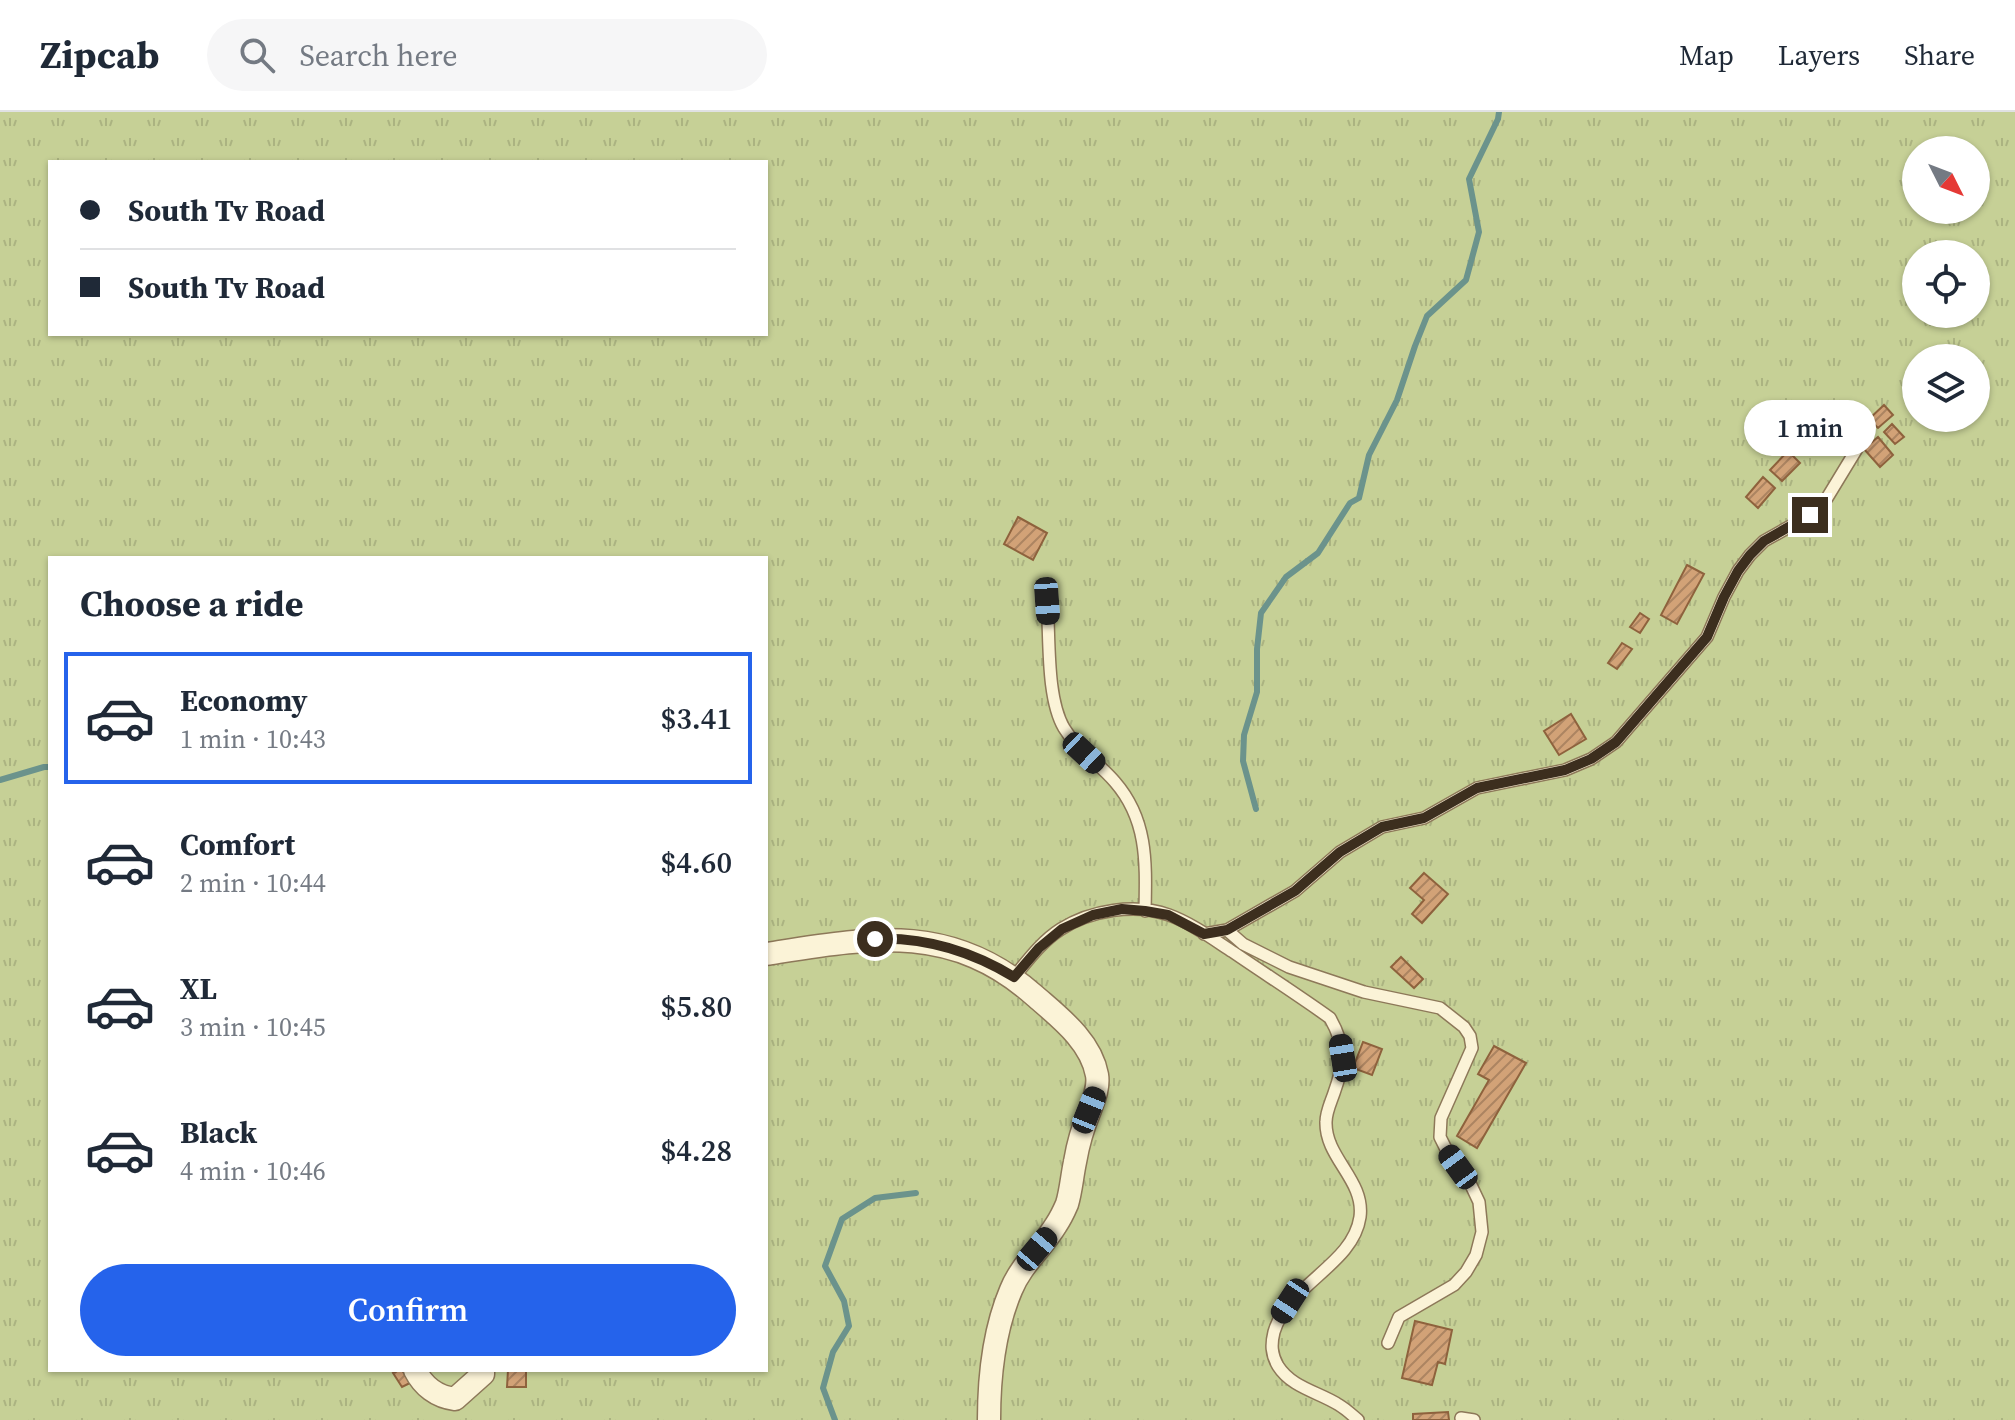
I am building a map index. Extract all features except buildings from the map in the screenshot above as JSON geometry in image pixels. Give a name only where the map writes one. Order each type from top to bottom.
[{"type":"street","points":[[768,954],[855,940],[894,939],[968,953],[1014,977],[1056,1014],[1082,1041],[1093,1059],[1098,1078],[1096,1094],[1080,1135],[1067,1204],[1055,1227],[1022,1267],[1002,1314],[991,1367],[989,1420]]},
{"type":"street","points":[[416,1372],[434,1392],[455,1399],[483,1372]]},
{"type":"lane","points":[[1204,934],[1227,930],[1295,891],[1340,852],[1382,827],[1424,818],[1477,788],[1565,770],[1591,759],[1616,742],[1707,637],[1724,597],[1750,555],[1764,541],[1810,515],[1827,498],[1858,447]]},
{"type":"lane","points":[[1047,601],[1053,696],[1064,727],[1084,753],[1115,782],[1138,820],[1146,860],[1145,911]]},
{"type":"lane","points":[[1014,977],[1039,948],[1062,929],[1093,915],[1122,909],[1145,911],[1168,915],[1204,934],[1330,1018],[1340,1035],[1343,1058],[1326,1120],[1327,1136],[1332,1150],[1355,1186],[1360,1219],[1354,1235],[1340,1253],[1290,1301],[1278,1320],[1270,1346],[1279,1367],[1293,1381],[1337,1404],[1358,1420]]},
{"type":"lane","points":[[1227,930],[1243,944],[1289,967],[1364,992],[1440,1008],[1464,1027],[1470,1036],[1472,1048],[1441,1118],[1440,1137],[1479,1202],[1482,1232],[1476,1255],[1454,1285],[1399,1317],[1388,1343]]},
{"type":"lane","points":[[1461,1418],[1474,1420]]},
{"type":"green space","points":[[0,112],[2015,112],[2015,1420],[0,1420]]},
{"type":"waterway","points":[[1256,809],[1243,761],[1244,735],[1257,692],[1261,613],[1286,577],[1318,553],[1350,503],[1359,498],[1369,455],[1397,400],[1427,316],[1466,280],[1479,232],[1469,179],[1499,112]]},
{"type":"waterway","points":[[0,780],[48,767]]},
{"type":"waterway","points":[[835,1420],[823,1388],[833,1352],[849,1326],[844,1301],[825,1266],[842,1219],[875,1198],[916,1193]]},
{"type":"route","points":[[875,939],[932,944],[968,953],[1014,977],[1039,948],[1062,929],[1093,915],[1122,909],[1145,911],[1168,915],[1204,934],[1227,930],[1295,891],[1340,852],[1382,827],[1424,818],[1477,788],[1565,770],[1591,759],[1616,742],[1707,637],[1724,597],[1750,555],[1764,541],[1810,515]]}]
